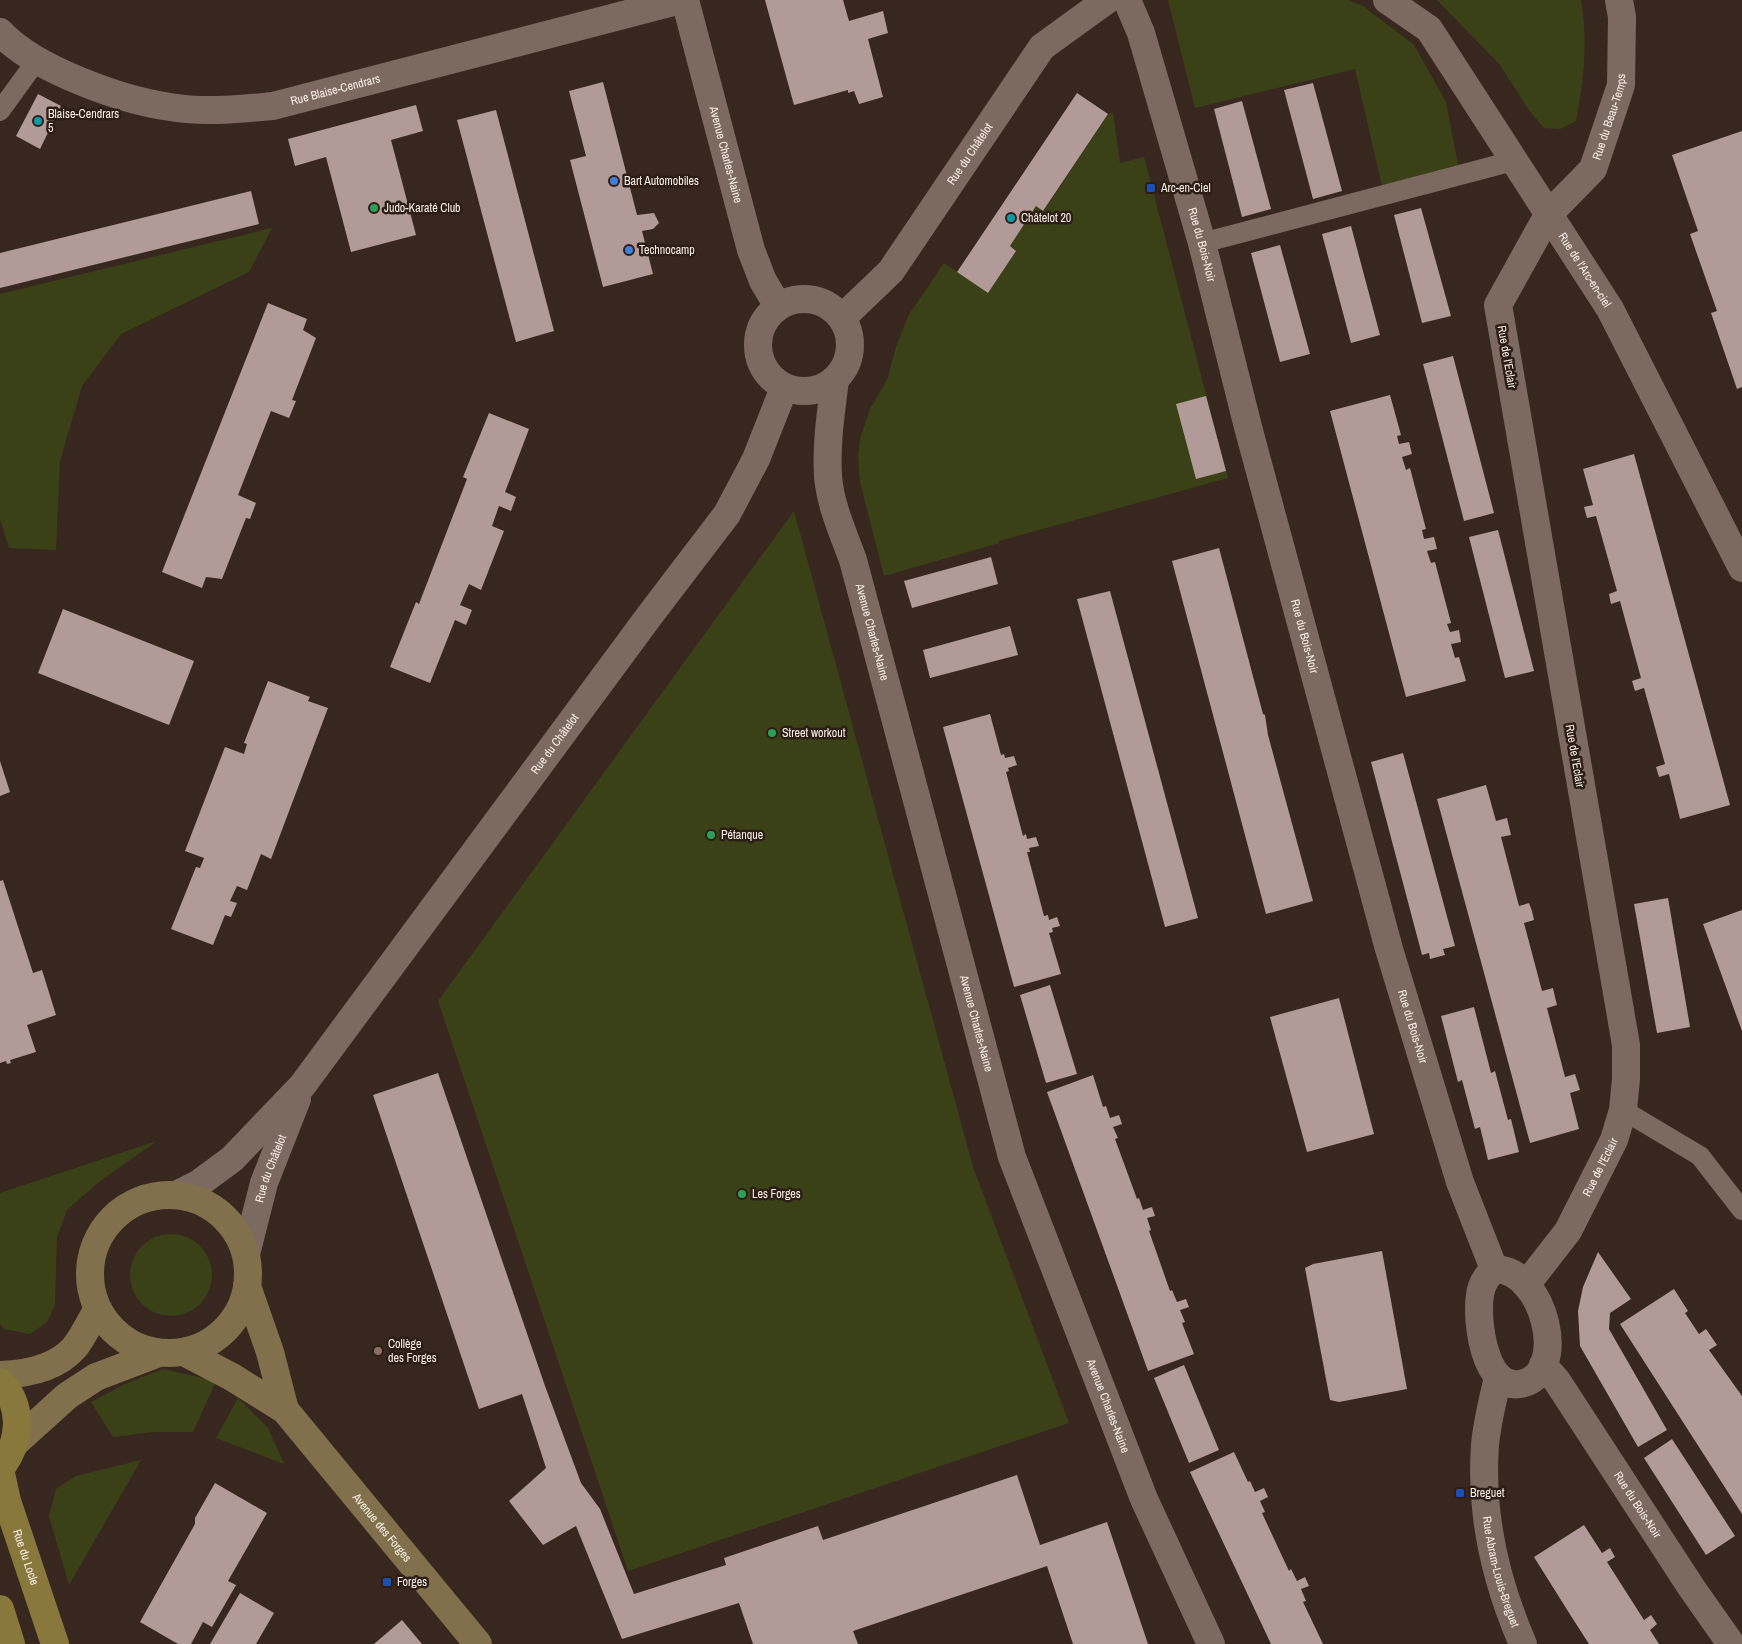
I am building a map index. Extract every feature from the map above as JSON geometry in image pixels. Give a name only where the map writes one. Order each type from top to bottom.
[{"type":"main road","points":[[15,1443],[67,1396],[96,1377],[172,1353],[203,1346],[219,1336],[238,1313],[247,1286],[246,1254],[240,1239],[221,1213],[193,1198],[178,1194],[162,1194],[132,1203],[108,1222],[93,1249],[89,1264],[89,1280],[98,1310],[108,1326],[123,1339],[140,1348],[172,1353]]},
{"type":"main road","name":"Avenue des Forges","points":[[247,1286],[268,1344],[285,1410]]},
{"type":"main road","points":[[0,1375],[32,1371],[49,1366],[64,1357],[83,1335],[98,1310]]},
{"type":"main road","name":"Avenue des Forges","points":[[172,1353],[232,1377],[285,1410],[478,1644]]},
{"type":"main road","points":[[0,1382],[12,1399],[18,1428],[15,1443],[9,1457],[0,1469]]},
{"type":"main road","name":"Rue du Locle","points":[[0,1469],[7,1501],[55,1644]]},
{"type":"main road","points":[[0,1609],[12,1644]]},
{"type":"street","name":"Rue Blaise-Cendrars","points":[[0,32],[9,41],[37,60],[78,80],[127,97],[170,107],[222,111],[273,106],[681,0]]},
{"type":"street","name":"Avenue Charles-Naine","points":[[685,0],[751,250],[763,281],[778,306]]},
{"type":"street","name":"Rue du Châtelot","points":[[842,318],[892,271],[1042,47],[1108,0]]},
{"type":"street","name":"Rue du Bois-Noir","points":[[1127,0],[1141,33],[1202,242],[1248,427],[1390,950],[1460,1182],[1494,1269]]},
{"type":"street","name":"Rue de l'Arc-en-ciel","points":[[1387,0],[1429,29],[1610,309],[1742,568]]},
{"type":"street","name":"Rue du Beau-Temps","points":[[1548,215],[1593,169],[1618,95],[1622,17],[1619,0]]},
{"type":"street","name":"Rue de l'Eclair","points":[[1526,1285],[1568,1231],[1614,1140],[1623,1110],[1626,1079],[1626,1045],[1498,305],[1548,215]]},
{"type":"street","points":[[791,300],[813,300],[832,308],[842,318],[848,330],[850,344],[844,370],[835,380],[824,387],[810,391],[784,388],[772,380],[763,369],[758,356],[757,341],[768,316],[778,306],[791,300]]},
{"type":"street","name":"Avenue Charles-Naine","points":[[835,380],[827,448],[828,477],[834,505],[852,560],[1012,1157],[1144,1499],[1211,1644]]},
{"type":"street","name":"Rue du Châtelot","points":[[178,1194],[198,1184],[232,1159],[302,1086],[650,615],[727,514],[756,459],[784,388]]},
{"type":"street","name":"Rue du Châtelot","points":[[246,1254],[264,1183],[302,1086]]},
{"type":"street","points":[[1494,1269],[1512,1271],[1526,1285],[1547,1322],[1548,1337],[1543,1365],[1538,1375],[1524,1383],[1508,1383],[1498,1378],[1483,1346],[1480,1328],[1480,1295],[1483,1283],[1494,1269]]},
{"type":"street","name":"Rue du Bois-Noir","points":[[1543,1365],[1557,1380],[1691,1587],[1731,1644]]},
{"type":"street","name":"Rue Abram-Louis-Breguet","points":[[1498,1378],[1485,1444],[1484,1498],[1493,1563],[1507,1608],[1523,1644]]},
{"type":"lane","points":[[0,111],[37,60]]},
{"type":"lane","points":[[1202,242],[1513,161]]},
{"type":"lane","points":[[1623,1110],[1700,1156],[1742,1210]]},
{"type":"green space","points":[[1168,0],[1348,0],[1363,6],[1414,45],[1446,102],[1458,165],[1382,186],[1355,69],[1195,108]]},
{"type":"green space","points":[[1437,0],[1581,0],[1585,46],[1576,121],[1560,129],[1544,128],[1528,109],[1500,65]]},
{"type":"green space","points":[[1113,113],[1120,163],[1144,157],[1228,478],[999,541],[999,543],[884,576],[860,482],[858,456],[860,439],[870,409],[887,380],[896,347],[908,316],[944,263],[988,293],[1016,251],[1010,246],[1036,206],[1044,211],[1108,114]]},
{"type":"green space","points":[[272,228],[249,272],[121,334],[82,386],[60,461],[56,550],[9,548],[0,519],[0,294]]},
{"type":"green space","name":"Les Forges","points":[[794,511],[973,1167],[1069,1423],[628,1571],[438,1001]]},
{"type":"green space","points":[[157,1141],[100,1181],[67,1210],[57,1237],[55,1305],[47,1322],[30,1334],[4,1329],[0,1324],[0,1193]]},
{"type":"green space","points":[[171,1234],[187,1237],[200,1246],[209,1259],[212,1275],[209,1291],[200,1304],[187,1313],[171,1316],[155,1313],[142,1304],[133,1291],[130,1275],[133,1259],[142,1246],[155,1237]]},
{"type":"green space","points":[[163,1369],[216,1381],[193,1432],[153,1432],[113,1437],[91,1402],[125,1384]]},
{"type":"green space","points":[[238,1398],[268,1428],[284,1464],[216,1438]]},
{"type":"green space","points":[[141,1460],[69,1585],[49,1516],[56,1489],[76,1476]]},
{"type":"building","points":[[765,0],[843,0],[849,21],[883,11],[888,33],[868,39],[883,97],[859,104],[854,91],[848,93],[848,90],[794,105]]},
{"type":"building","points":[[603,82],[637,215],[654,213],[659,223],[653,229],[642,231],[653,274],[603,287],[570,160],[586,156],[569,91]]},
{"type":"building","points":[[1313,83],[1342,191],[1313,199],[1284,90]]},
{"type":"building","points":[[1077,93],[1108,114],[1043,211],[1036,206],[1010,246],[1016,251],[988,293],[957,272]]},
{"type":"building","name":"Blaise-Cendrars 5","points":[[38,94],[61,106],[40,149],[16,136]]},
{"type":"building","points":[[1242,101],[1271,209],[1242,217],[1214,109]]},
{"type":"building","points":[[416,105],[423,131],[391,140],[416,235],[351,252],[326,157],[295,166],[288,139]]},
{"type":"building","points":[[496,110],[554,331],[516,342],[457,120]]},
{"type":"building","points":[[1742,131],[1742,387],[1737,389],[1711,313],[1717,311],[1690,234],[1698,231],[1672,155]]},
{"type":"building","points":[[251,191],[259,224],[0,288],[0,253]]},
{"type":"building","points":[[1421,208],[1451,316],[1422,323],[1394,215]]},
{"type":"building","points":[[1351,226],[1380,335],[1351,343],[1322,234]]},
{"type":"building","points":[[1280,245],[1310,354],[1280,362],[1251,253]]},
{"type":"building","points":[[268,303],[307,319],[303,330],[316,338],[292,400],[296,401],[289,418],[271,411],[238,495],[256,503],[250,519],[246,518],[222,579],[206,577],[202,588],[162,572]]},
{"type":"building","points":[[1453,356],[1494,513],[1464,521],[1423,364]]},
{"type":"building","points":[[1390,395],[1401,435],[1397,436],[1399,444],[1409,442],[1412,454],[1402,457],[1406,470],[1410,468],[1426,529],[1422,530],[1424,539],[1434,537],[1437,549],[1427,551],[1431,563],[1435,562],[1451,623],[1447,624],[1450,632],[1459,630],[1461,642],[1451,644],[1455,658],[1459,657],[1466,681],[1406,697],[1330,411]]},
{"type":"building","points":[[1206,396],[1226,471],[1196,479],[1176,404]]},
{"type":"building","points":[[489,413],[529,429],[505,492],[516,497],[511,511],[499,506],[492,526],[504,531],[481,590],[469,584],[460,605],[472,610],[466,625],[455,620],[430,683],[390,667],[416,602],[419,604],[467,479],[463,477]]},
{"type":"building","points":[[1634,454],[1730,805],[1680,819],[1669,774],[1659,777],[1656,767],[1665,764],[1644,688],[1635,691],[1632,681],[1641,678],[1620,601],[1611,604],[1609,594],[1617,591],[1596,516],[1587,518],[1584,507],[1593,505],[1583,469]]},
{"type":"building","points":[[1498,530],[1534,671],[1505,678],[1469,537]]},
{"type":"building","points":[[1219,548],[1313,901],[1266,914],[1172,561]]},
{"type":"building","points":[[991,557],[998,584],[912,608],[904,581]]},
{"type":"building","points":[[1110,591],[1198,918],[1165,927],[1077,599]]},
{"type":"building","points":[[63,609],[194,661],[169,725],[38,673]]},
{"type":"building","points":[[1010,626],[1018,655],[930,678],[923,650]]},
{"type":"building","points":[[268,681],[310,697],[308,701],[328,708],[271,859],[261,854],[247,890],[237,886],[230,901],[237,903],[231,917],[225,915],[213,945],[171,929],[196,867],[200,868],[204,858],[185,851],[225,747],[244,754],[247,744],[244,743]]},
{"type":"building","points":[[990,714],[1001,755],[1004,754],[1005,758],[1014,756],[1017,765],[1008,768],[1009,771],[1006,772],[1023,836],[1026,834],[1027,839],[1036,837],[1039,846],[1029,848],[1030,852],[1027,852],[1044,916],[1048,915],[1049,920],[1057,917],[1060,926],[1052,928],[1053,932],[1049,933],[1061,974],[1014,987],[943,727]]},
{"type":"building","points":[[1403,753],[1455,946],[1443,949],[1445,955],[1430,959],[1429,953],[1422,955],[1371,762]]},
{"type":"building","points":[[0,761],[10,792],[0,796]]},
{"type":"building","points":[[1486,785],[1496,821],[1507,818],[1511,835],[1501,837],[1519,906],[1529,903],[1532,911],[1534,920],[1524,923],[1542,991],[1553,988],[1557,1005],[1547,1008],[1565,1077],[1575,1074],[1580,1090],[1570,1093],[1579,1129],[1530,1143],[1437,799]]},
{"type":"building","points":[[3,880],[33,973],[42,970],[56,1015],[27,1025],[36,1052],[10,1060],[11,1063],[7,1064],[6,1061],[0,1063],[0,881]]},
{"type":"building","points":[[1668,898],[1690,1027],[1657,1033],[1634,904]]},
{"type":"building","points":[[1742,910],[1742,1031],[1703,924]]},
{"type":"building","points":[[1050,985],[1077,1074],[1046,1083],[1020,995]]},
{"type":"building","points":[[1339,998],[1374,1134],[1307,1152],[1270,1017]]},
{"type":"building","points":[[1474,1007],[1491,1073],[1495,1071],[1508,1120],[1511,1119],[1519,1152],[1488,1160],[1480,1127],[1475,1129],[1462,1080],[1458,1082],[1441,1016]]},
{"type":"building","points":[[438,1073],[545,1386],[581,1483],[600,1509],[634,1594],[726,1565],[724,1558],[818,1526],[823,1540],[1017,1475],[1040,1545],[1107,1522],[1148,1644],[1073,1644],[1047,1566],[853,1631],[858,1644],[753,1644],[739,1603],[622,1639],[576,1526],[543,1545],[509,1501],[546,1468],[522,1394],[479,1409],[373,1095]]},
{"type":"building","points":[[1093,1075],[1103,1107],[1106,1106],[1110,1118],[1119,1115],[1122,1124],[1113,1127],[1118,1138],[1115,1139],[1137,1199],[1139,1198],[1143,1210],[1152,1207],[1155,1216],[1147,1218],[1151,1230],[1149,1231],[1170,1291],[1172,1290],[1177,1302],[1186,1299],[1189,1307],[1180,1310],[1185,1322],[1182,1323],[1194,1354],[1148,1371],[1047,1092]]},
{"type":"building","points":[[1382,1251],[1407,1389],[1339,1402],[1330,1400],[1305,1268],[1313,1264]]},
{"type":"building","points":[[1598,1252],[1631,1299],[1610,1313],[1609,1329],[1667,1430],[1638,1447],[1580,1346],[1578,1311],[1583,1287]]},
{"type":"building","points":[[1674,1289],[1688,1311],[1685,1313],[1699,1334],[1706,1329],[1717,1345],[1709,1350],[1742,1396],[1742,1514],[1620,1324]]},
{"type":"building","points":[[1184,1365],[1219,1450],[1189,1463],[1154,1378]]},
{"type":"building","points":[[1672,1439],[1735,1536],[1706,1555],[1644,1458]]},
{"type":"building","points":[[1234,1452],[1248,1482],[1250,1481],[1255,1492],[1264,1488],[1268,1497],[1260,1501],[1265,1512],[1262,1513],[1289,1571],[1291,1569],[1297,1581],[1305,1577],[1309,1586],[1301,1589],[1306,1601],[1303,1602],[1323,1644],[1271,1644],[1190,1472]]},
{"type":"building","points":[[215,1483],[267,1513],[228,1581],[236,1585],[212,1627],[203,1622],[191,1644],[178,1644],[140,1622],[195,1524],[195,1518]]},
{"type":"building","points":[[1584,1525],[1602,1553],[1610,1548],[1615,1557],[1607,1562],[1644,1620],[1651,1615],[1657,1624],[1650,1630],[1659,1644],[1589,1644],[1571,1616],[1534,1557]]},
{"type":"building","points":[[240,1593],[274,1613],[256,1644],[210,1644]]},
{"type":"building","points":[[402,1620],[422,1644],[374,1644]]},
{"type":"place","name":"Blaise-Cendrars 5","points":[[38,121]]},
{"type":"place","name":"Bart Automobiles","points":[[614,181]]},
{"type":"place","name":"Arc-en-Ciel","points":[[1151,188]]},
{"type":"place","name":"Judo-Karaté Club","points":[[374,208]]},
{"type":"place","name":"Châtelot 20","points":[[1011,218]]},
{"type":"place","name":"Technocamp","points":[[629,250]]},
{"type":"place","name":"Street workout","points":[[772,733]]},
{"type":"place","name":"Pétanque","points":[[711,835]]},
{"type":"place","name":"Les Forges","points":[[742,1194]]},
{"type":"place","name":"Collège des Forges","points":[[378,1351]]},
{"type":"place","name":"Breguet","points":[[1460,1493]]},
{"type":"place","name":"Forges","points":[[387,1582]]}]
